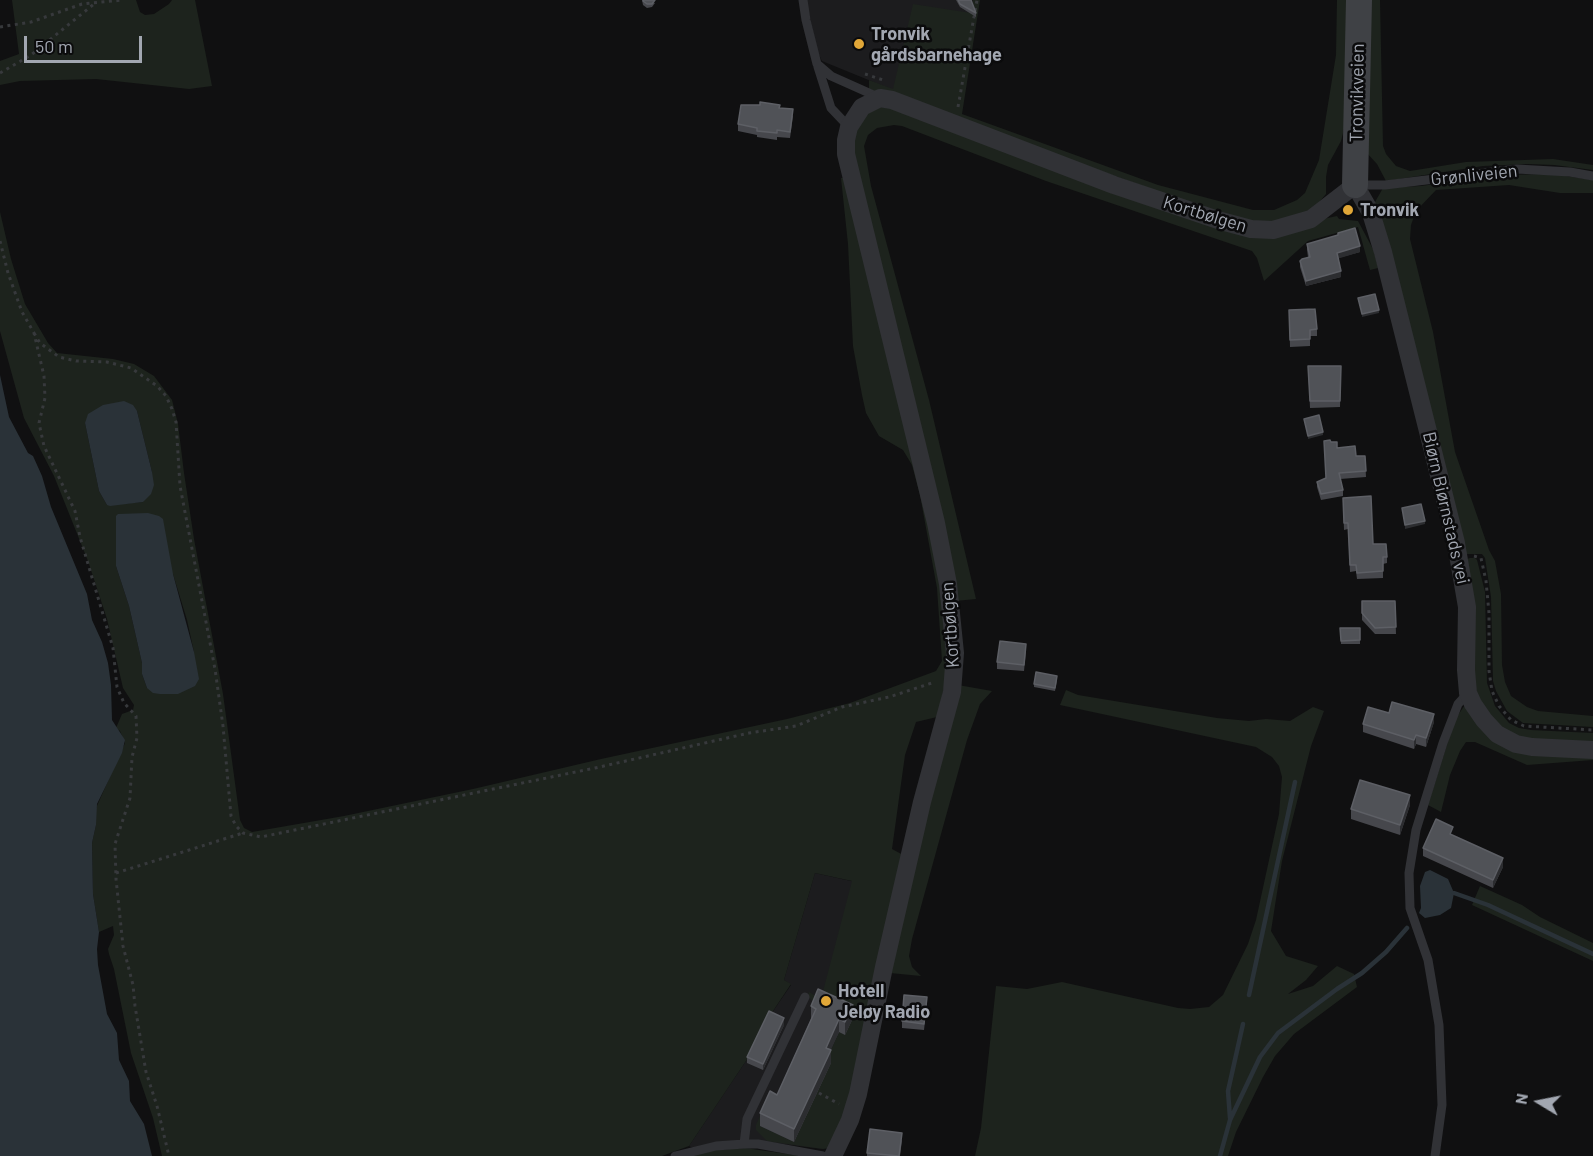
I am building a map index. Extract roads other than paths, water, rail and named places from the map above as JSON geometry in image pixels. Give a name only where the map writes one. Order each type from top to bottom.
[{"type":"street","name":"Tronvikveien","points":[[1355,185],[1359,0]]},
{"type":"street","name":"Kortbølgen","points":[[880,98],[892,100],[1114,185],[1251,229],[1273,230],[1311,219],[1355,185]]},
{"type":"street","points":[[849,127],[862,107],[880,98]]},
{"type":"street","name":"Kortbølgen","points":[[833,1156],[853,1111],[917,823],[952,692],[955,653],[948,584],[933,512],[850,175],[846,154],[849,127]]},
{"type":"street","name":"Biørn Biørnstads vei","points":[[1355,185],[1371,213],[1383,252],[1456,543],[1467,607],[1468,693],[1484,720],[1505,739],[1532,747],[1593,750]]},
{"type":"lane","points":[[803,0],[817,64],[831,108],[849,127]]},
{"type":"lane","name":"Kortbølgen","points":[[817,64],[831,76],[880,98]]},
{"type":"lane","name":"Grønliveien","points":[[1355,185],[1385,185],[1517,169],[1570,172],[1593,176]]},
{"type":"lane","points":[[1435,1156],[1442,1105],[1439,1025],[1428,960],[1410,908],[1409,873],[1416,830],[1443,743],[1455,710],[1468,693]]},
{"type":"lane","points":[[744,1144],[747,1119],[805,998]]},
{"type":"lane","points":[[675,1156],[716,1146],[744,1144],[758,1144],[823,1156]]},
{"type":"waterway","points":[[1249,995],[1295,782]]},
{"type":"waterway","points":[[1454,893],[1488,905],[1593,954]]},
{"type":"waterway","points":[[1220,1156],[1230,1120],[1260,1057],[1278,1033],[1362,973],[1386,952],[1407,928]]},
{"type":"waterway","points":[[1230,1118],[1228,1091],[1243,1024]]},
{"type":"place","name":"Tronvik gårdsbarnehage","points":[[859,44]]},
{"type":"place","name":"Tronvik","points":[[1348,210]]},
{"type":"place","name":"Hotell Jeløy Radio","points":[[826,1001]]}]
